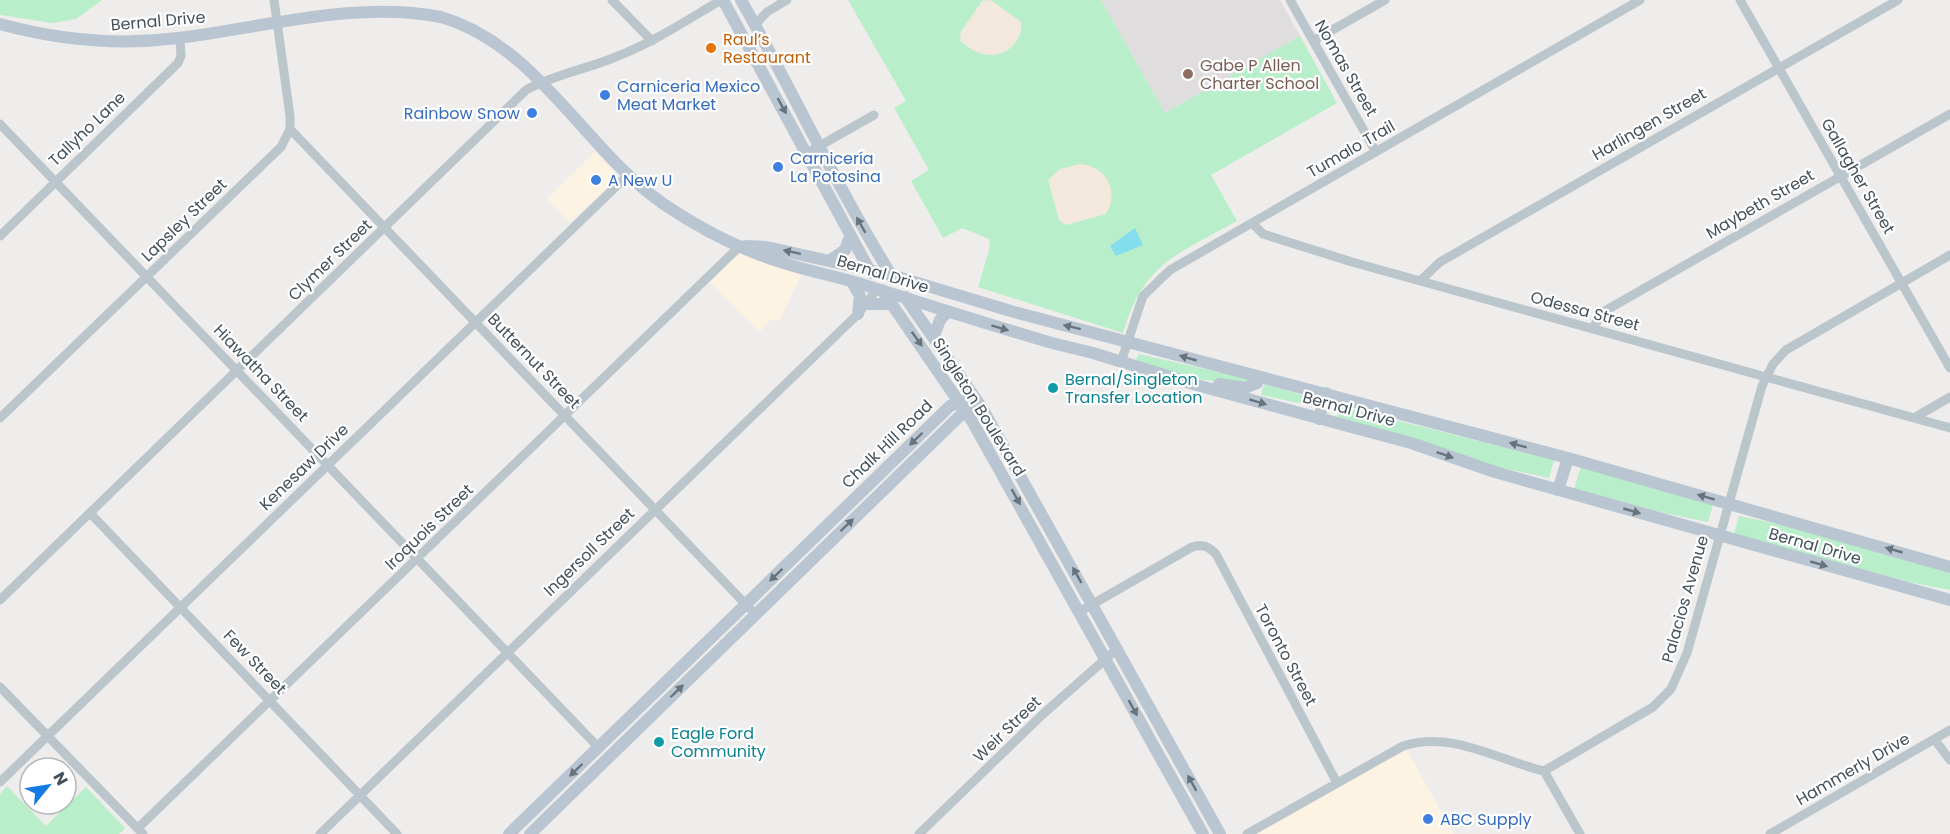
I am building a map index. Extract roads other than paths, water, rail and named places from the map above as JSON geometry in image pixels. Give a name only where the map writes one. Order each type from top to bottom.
[{"type":"street","points":[[274,0],[290,129]]},
{"type":"street","points":[[612,0],[652,41]]},
{"type":"street","name":"Clymer Street","points":[[0,600],[526,90],[539,82],[617,57],[652,41],[722,0]]},
{"type":"street","name":"Singleton Boulevard","points":[[722,0],[880,290],[963,406],[1203,834]]},
{"type":"street","name":"Singleton Boulevard","points":[[741,0],[821,145],[848,203],[891,276],[977,399],[1220,834]]},
{"type":"street","points":[[755,25],[767,12],[787,0]]},
{"type":"street","name":"Nomas Street","points":[[1290,0],[1376,152]]},
{"type":"street","points":[[1313,41],[1385,0]]},
{"type":"street","name":"Tumalo Trail","points":[[1121,362],[1143,296],[1160,278],[1640,0]]},
{"type":"street","name":"Gallagher Street","points":[[1740,0],[1950,368]]},
{"type":"street","name":"Harlingen Street","points":[[1420,281],[1440,262],[1898,0]]},
{"type":"street","name":"Bernal Drive","points":[[0,24],[58,38],[95,42],[180,38],[368,8],[420,12],[463,25],[503,49],[539,82],[629,174],[664,204],[706,229],[762,256],[1200,386],[1411,443],[1495,472],[1950,600]]},
{"type":"street","name":"Tallyho Lane","points":[[0,236],[178,63],[181,56],[180,38]]},
{"type":"street","name":"Maybeth Street","points":[[1592,329],[1603,312],[1950,114]]},
{"type":"street","points":[[807,153],[873,115]]},
{"type":"street","name":"Hiawatha Street","points":[[0,123],[599,748]]},
{"type":"street","name":"Butternut Street","points":[[290,129],[755,614]]},
{"type":"street","name":"Lapsley Street","points":[[0,418],[280,147],[290,129]]},
{"type":"street","name":"Kenesaw Drive","points":[[0,782],[179,606],[629,174]]},
{"type":"street","name":"Odessa Street","points":[[1253,224],[1263,234],[1420,281],[1950,428]]},
{"type":"street","points":[[831,260],[845,250],[850,237]]},
{"type":"street","name":"Bernal Drive","points":[[741,245],[767,246],[870,270],[1014,312],[1258,378],[1326,393],[1449,428],[1568,458],[1950,567]]},
{"type":"street","name":"Iroquois Street","points":[[140,831],[271,700],[741,245]]},
{"type":"street","name":"Palacios Avenue","points":[[1544,771],[1643,714],[1671,689],[1687,653],[1728,503],[1767,376],[1786,350],[1950,255]]},
{"type":"street","points":[[852,282],[860,296],[858,314]]},
{"type":"street","name":"Ingersoll Street","points":[[320,834],[858,314],[880,290]]},
{"type":"street","points":[[867,304],[892,304]]},
{"type":"street","points":[[934,336],[940,320],[948,311]]},
{"type":"street","points":[[1200,386],[1215,384],[1245,388],[1257,383],[1258,378]]},
{"type":"street","points":[[1319,419],[1326,393]]},
{"type":"street","points":[[1914,418],[1950,397]]},
{"type":"street","name":"Chalk Hill Road","points":[[521,832],[637,730],[963,406],[977,399]]},
{"type":"street","name":"Chalk Hill Road","points":[[521,832],[627,720],[950,406],[963,406]]},
{"type":"street","points":[[1558,490],[1568,458]]},
{"type":"street","name":"Few Street","points":[[90,513],[271,700],[396,834]]},
{"type":"street","name":"Toronto Street","points":[[1093,604],[1192,547],[1204,545],[1216,554],[1337,783]]},
{"type":"street","points":[[1079,612],[1093,604]]},
{"type":"street","name":"Weir Street","points":[[919,834],[1104,657],[1118,648]]},
{"type":"street","points":[[0,687],[140,831]]},
{"type":"street","points":[[648,700],[657,711]]},
{"type":"street","points":[[627,720],[637,730]]},
{"type":"street","name":"Hammerly Drive","points":[[1770,834],[1950,730]]},
{"type":"street","points":[[1247,834],[1403,746],[1420,740],[1447,741],[1544,771],[1580,834]]},
{"type":"street","points":[[1935,740],[1950,760]]},
{"type":"water","points":[[1135,228],[1143,245],[1116,256],[1110,246]]},
{"type":"place","name":"Raul’s Restaurant","points":[[711,48]]},
{"type":"place","name":"Gabe P Allen Charter School","points":[[1188,74]]},
{"type":"place","name":"Carniceria Mexico Meat Market","points":[[605,95]]},
{"type":"place","name":"Rainbow Snow","points":[[532,113]]},
{"type":"place","name":"Carnicería La Potosina","points":[[778,167]]},
{"type":"place","name":"A New U","points":[[596,180]]},
{"type":"place","name":"Bernal/Singleton Transfer Location","points":[[1053,388]]},
{"type":"place","name":"Eagle Ford Community","points":[[659,742]]},
{"type":"place","name":"ABC Supply","points":[[1428,819]]}]
